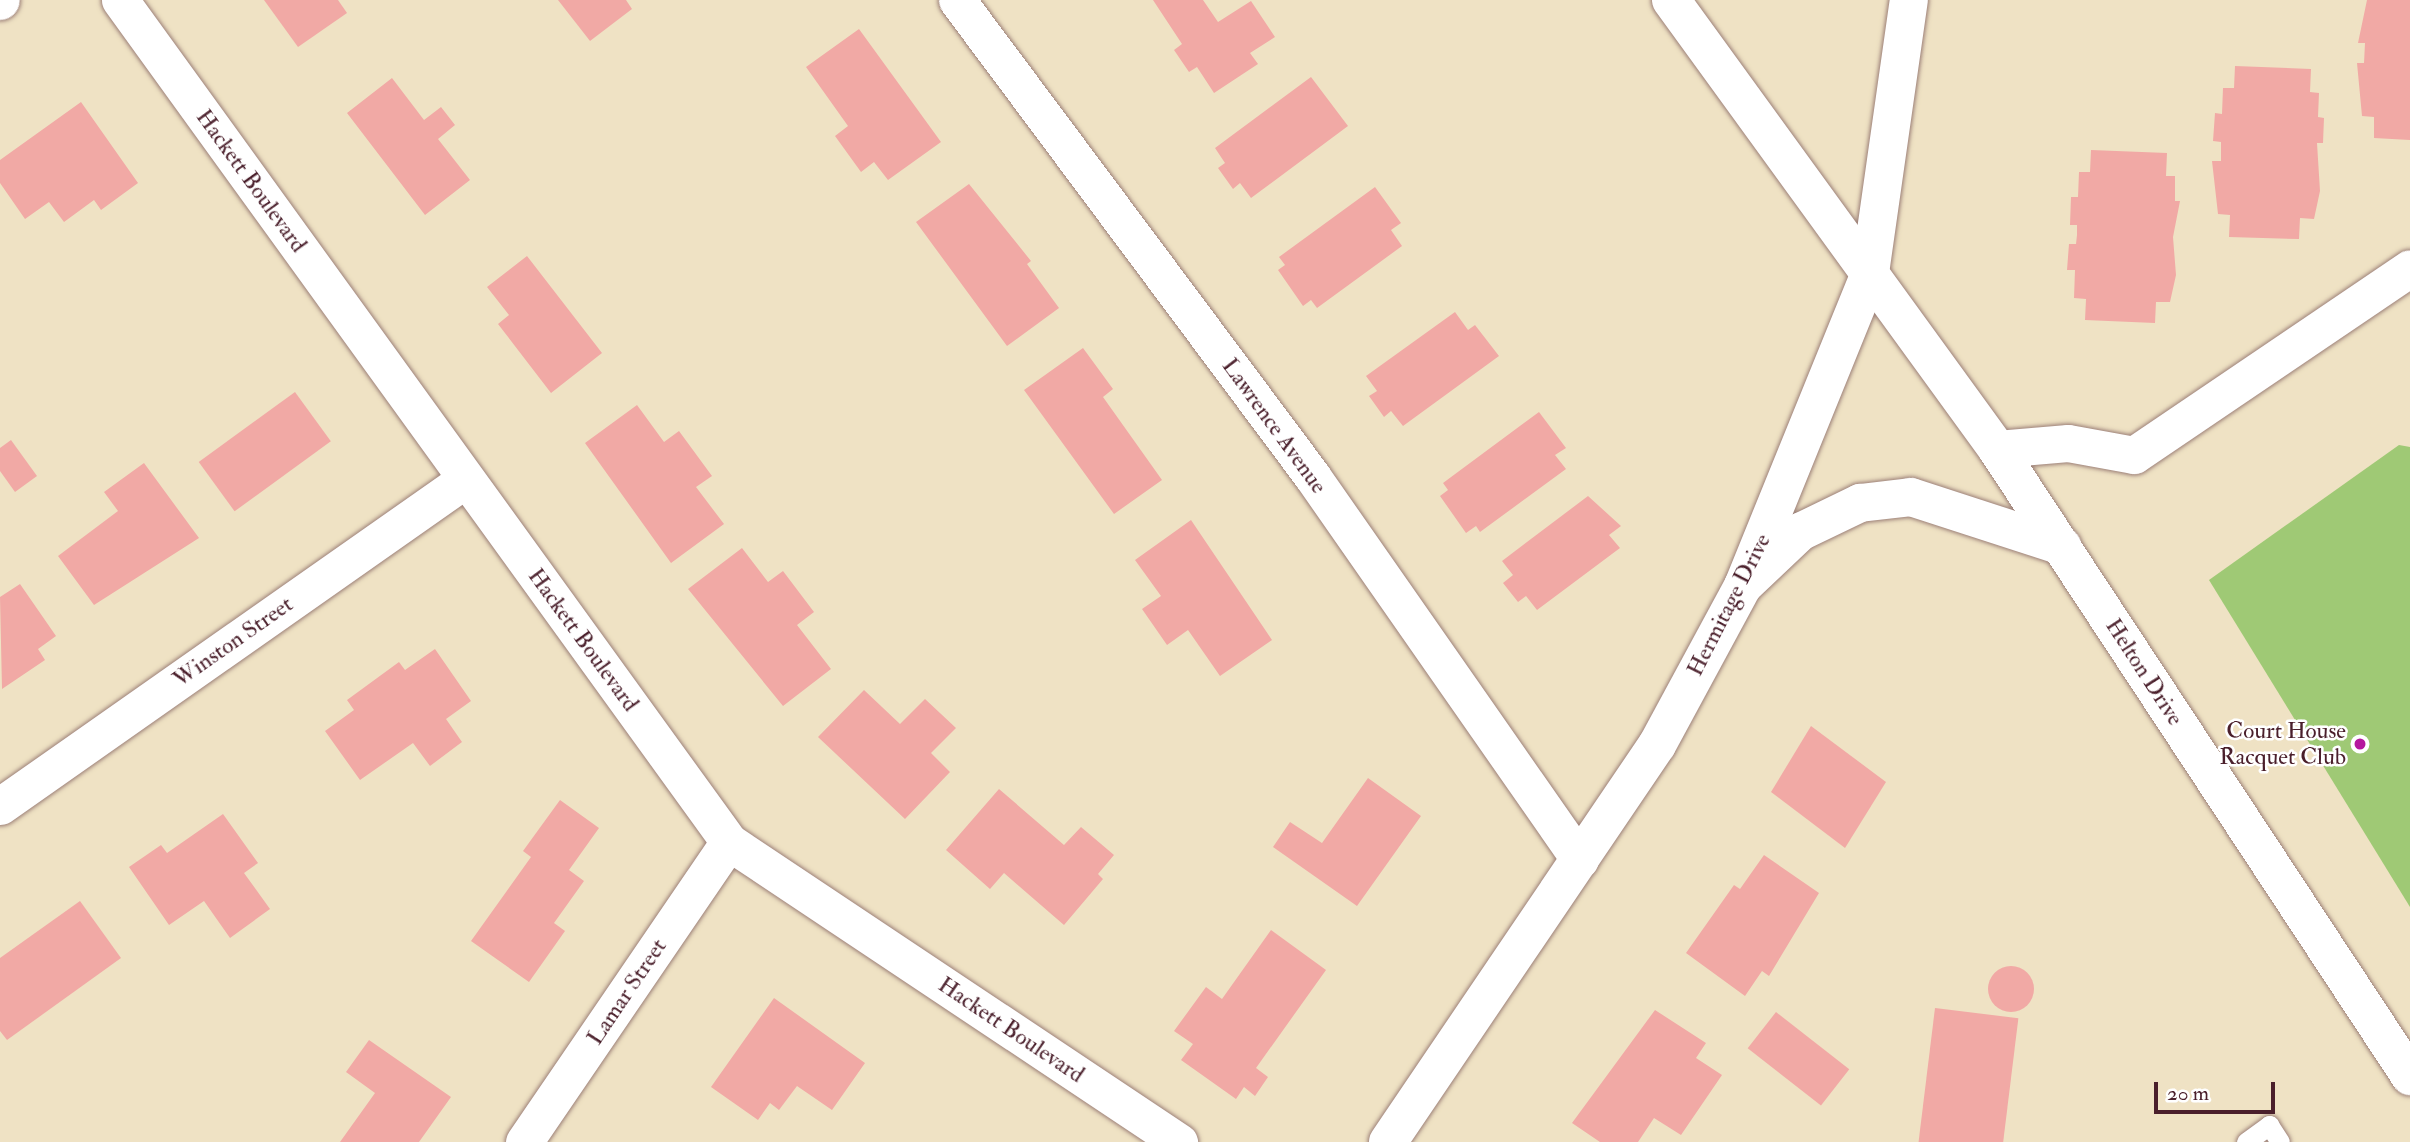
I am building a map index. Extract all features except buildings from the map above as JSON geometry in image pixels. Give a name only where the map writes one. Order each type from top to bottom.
[{"type":"main road","name":"Helton Drive","points":[[1671,0],[1997,449],[2410,1076]]},
{"type":"main road","name":"Hermitage Drive","points":[[1388,1142],[1657,745],[1743,586],[1870,273],[1909,0]]},
{"type":"main road","points":[[1743,586],[1800,532],[1860,503],[1911,497],[2062,546]]},
{"type":"street","name":"Hackett Boulevard","points":[[120,0],[729,842],[1179,1142]]},
{"type":"street","name":"Lawrence Avenue","points":[[957,0],[1312,476],[1580,860]]},
{"type":"street","points":[[1997,449],[2068,443],[2134,455],[2410,268]]},
{"type":"street","name":"Winston Street","points":[[0,806],[466,479]]},
{"type":"street","name":"Lamar Street","points":[[524,1142],[729,842]]},
{"type":"lane","points":[[2246,1142],[2269,1125],[2280,1142]]},
{"type":"green space","name":"Court House Racquet Club","points":[[2399,445],[2410,447],[2410,907],[2209,580]]},
{"type":"place","name":"Court House Racquet Club","points":[[2360,744]]}]
